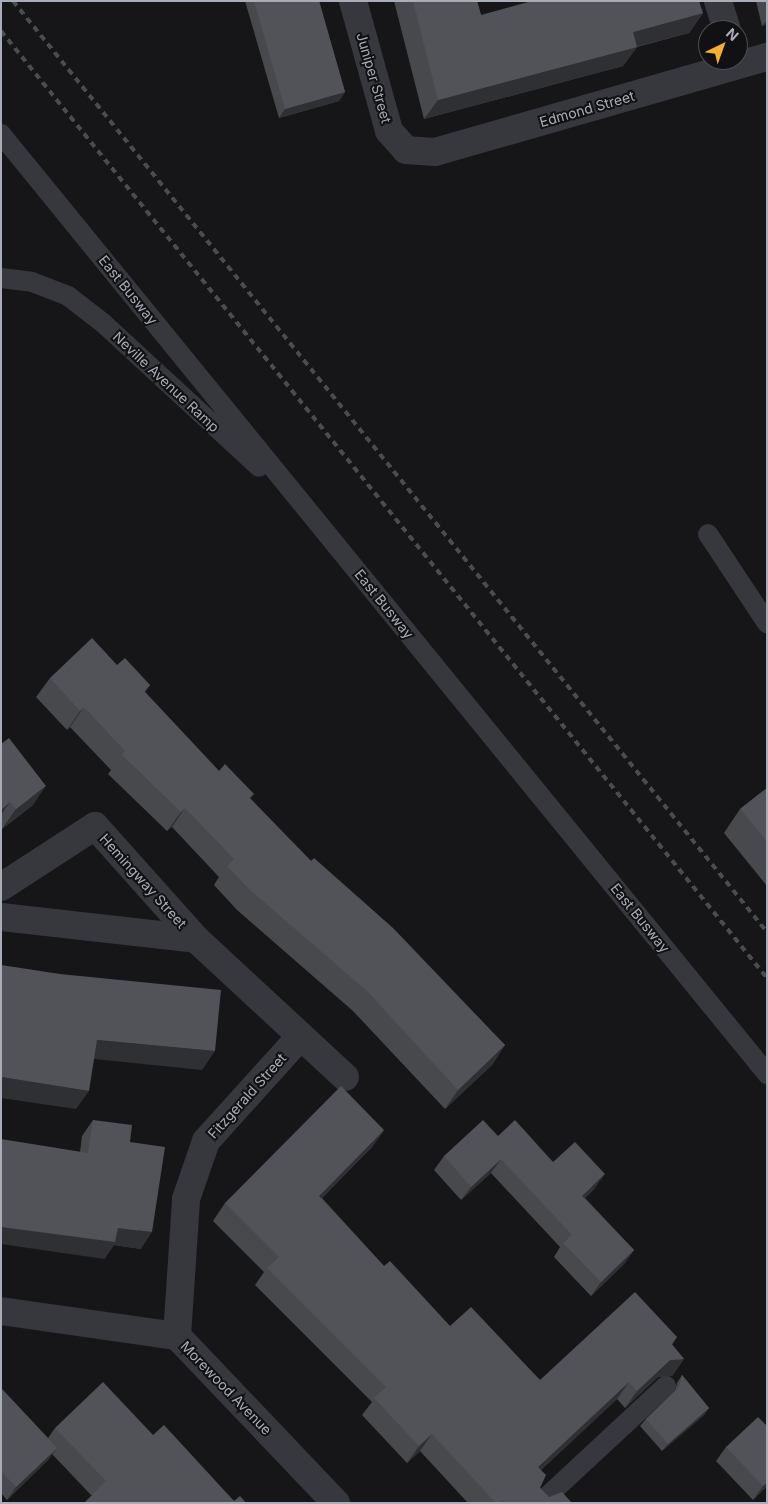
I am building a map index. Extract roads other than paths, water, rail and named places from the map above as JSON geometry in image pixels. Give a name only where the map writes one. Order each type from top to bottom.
[{"type":"street","name":"Juniper Street","points":[[353,1],[389,131],[406,150]]},
{"type":"street","points":[[718,1],[724,20]]},
{"type":"street","name":"Edmond Street","points":[[748,61],[767,57]]},
{"type":"street","name":"Edmond Street","points":[[406,150],[435,152],[712,70]]},
{"type":"street","name":"Hemingway Street","points":[[1,887],[95,826],[196,939]]},
{"type":"street","name":"Hemingway Street","points":[[1,917],[196,939]]},
{"type":"street","points":[[196,939],[300,1038],[345,1077]]},
{"type":"street","name":"Fitzgerald Street","points":[[177,1336],[186,1199],[206,1141],[300,1038]]},
{"type":"street","name":"Morewood Avenue","points":[[1,1311],[177,1336],[336,1503]]},
{"type":"lane","name":"East Busway","points":[[1,134],[767,1074]]},
{"type":"lane","name":"Neville Avenue Ramp","points":[[1,278],[32,282],[68,296],[103,323],[313,517]]},
{"type":"lane","points":[[708,534],[767,623]]},
{"type":"lane","points":[[540,1503],[666,1386]]},
{"type":"railway","points":[[13,1],[767,932]]},
{"type":"railway","points":[[1,31],[767,978]]}]
